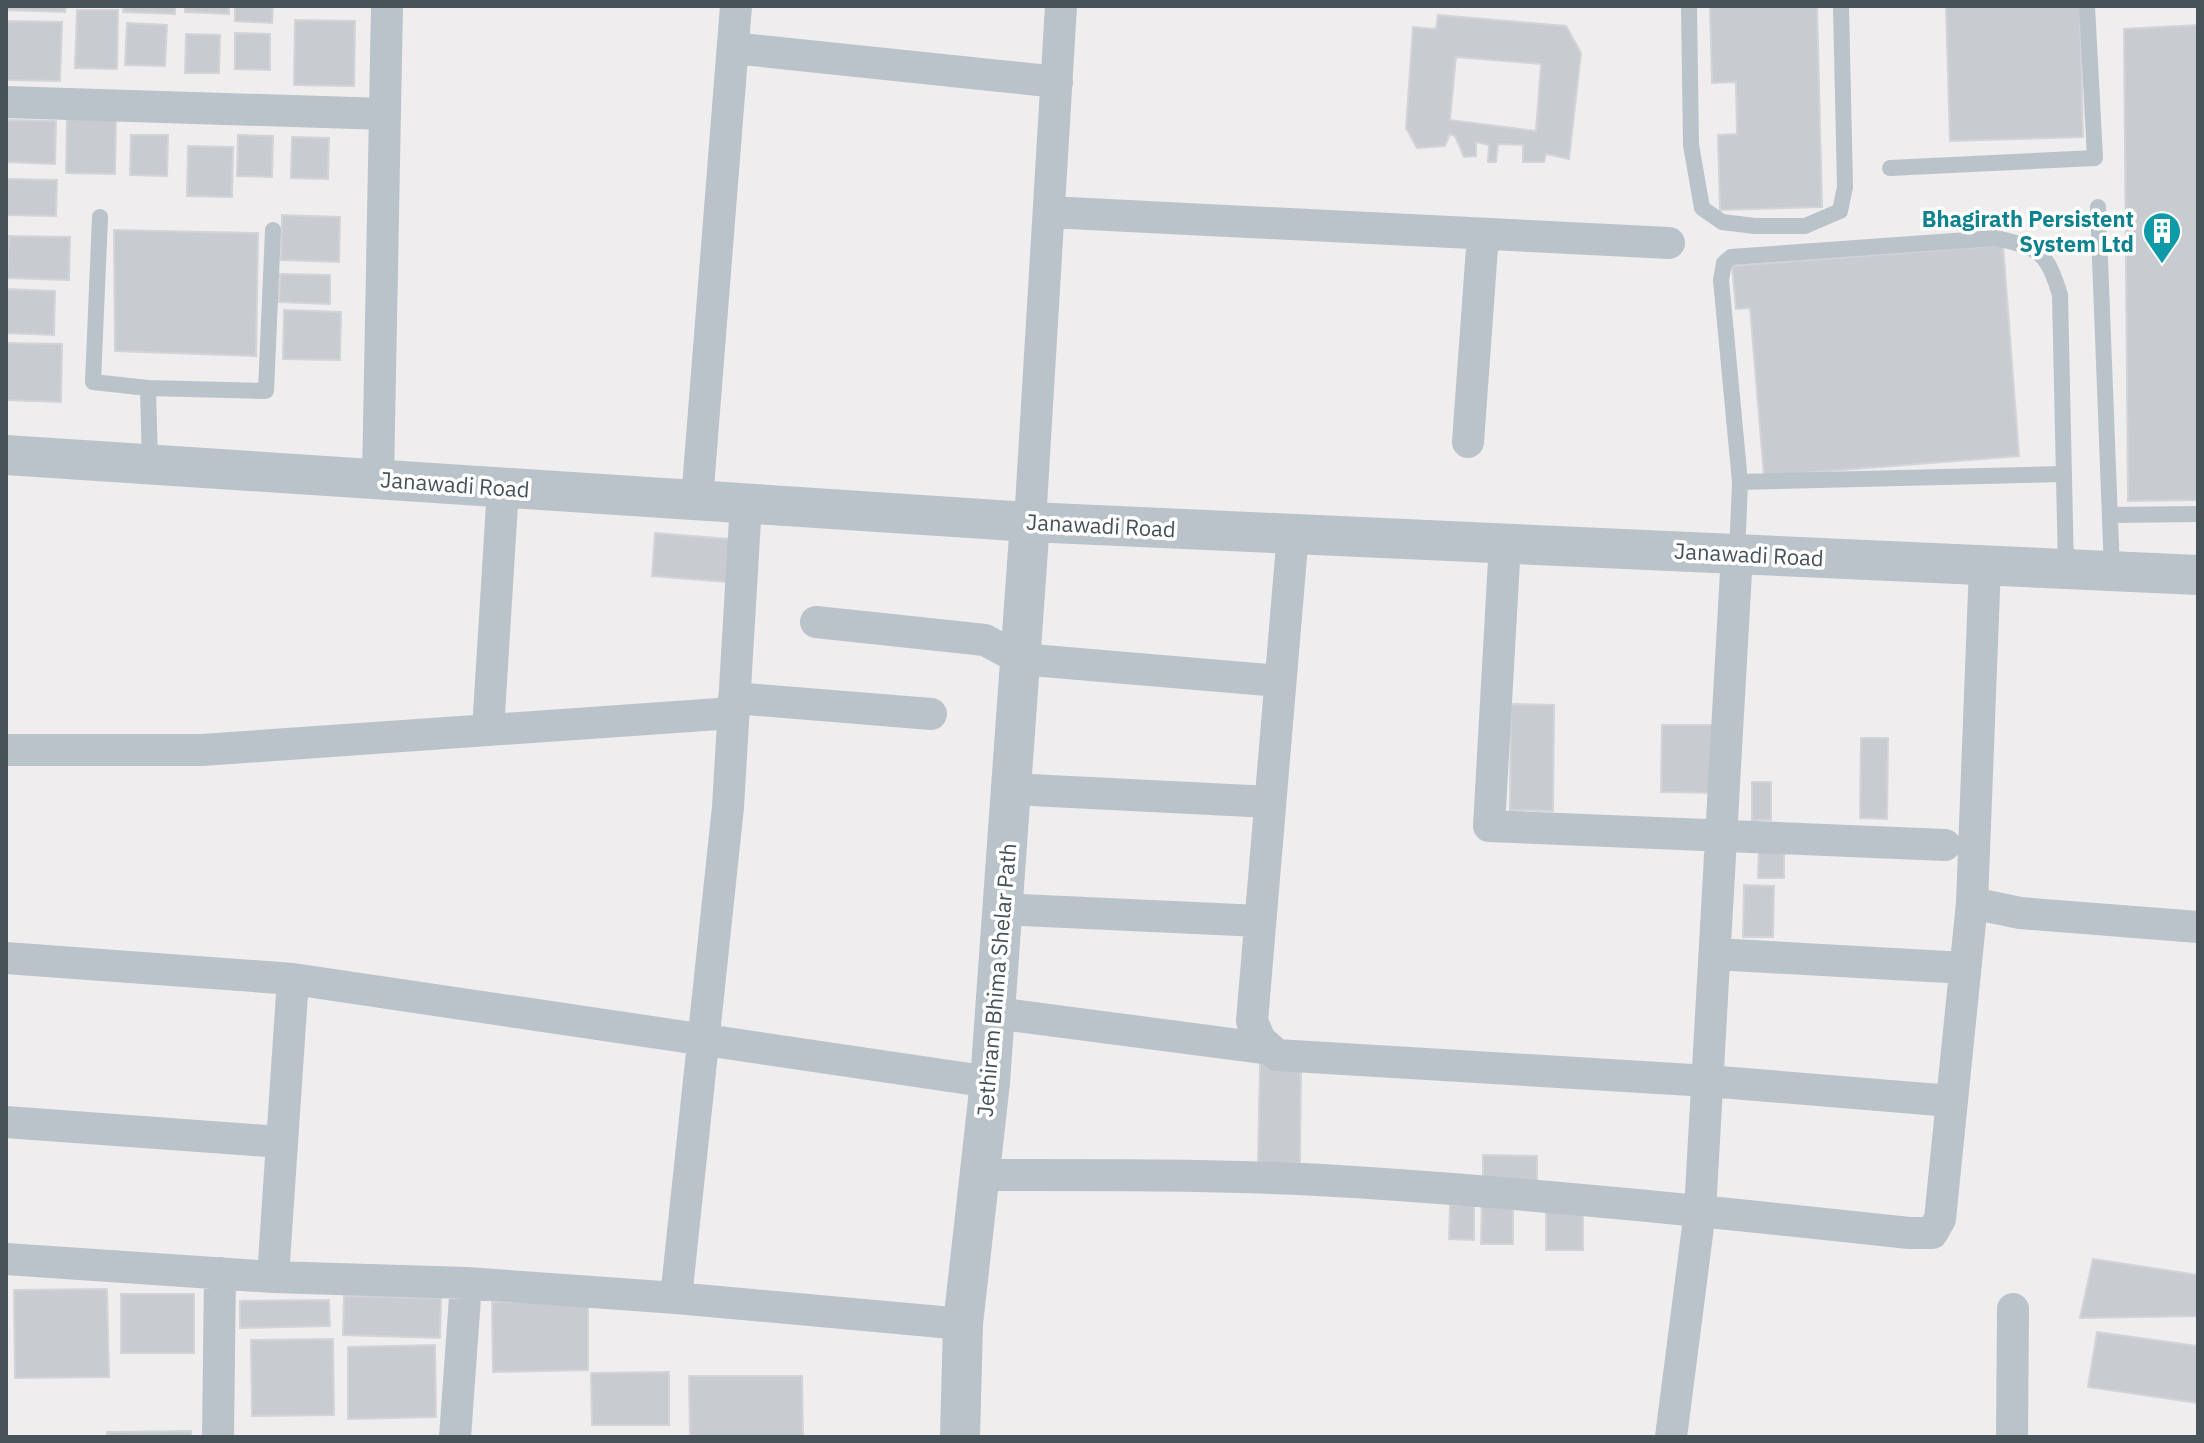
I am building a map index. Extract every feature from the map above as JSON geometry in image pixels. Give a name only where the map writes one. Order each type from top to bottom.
[{"type":"street","points":[[378,479],[387,6]]},
{"type":"street","points":[[697,500],[736,6]]},
{"type":"street","points":[[1030,522],[1061,6]]},
{"type":"street","points":[[733,48],[1057,82]]},
{"type":"street","points":[[6,102],[385,114]]},
{"type":"street","points":[[1049,212],[1669,243]]},
{"type":"street","points":[[1468,442],[1483,234]]},
{"type":"street","name":"Janawadi Road","points":[[6,455],[1030,522],[2198,575]]},
{"type":"street","points":[[488,730],[503,488]]},
{"type":"street","points":[[676,1298],[728,807],[746,503]]},
{"type":"street","name":"Jethiram Bhima Shelar Path","points":[[960,1437],[963,1324],[990,1082],[1030,522]]},
{"type":"street","points":[[1293,533],[1252,1021],[1260,1040],[1270,1049],[1277,1055],[1708,1081],[1951,1101]]},
{"type":"street","points":[[1505,543],[1489,826],[1945,845]]},
{"type":"street","points":[[1671,1437],[1700,1211],[1737,554]]},
{"type":"street","points":[[979,1175],[1164,1175],[1353,1182],[1932,1233],[1940,1219],[1972,903],[1985,565]]},
{"type":"street","points":[[816,622],[985,640],[1020,659],[1280,681]]},
{"type":"street","points":[[6,750],[202,750],[488,730],[734,706],[931,714]]},
{"type":"street","points":[[1011,789],[1270,802]]},
{"type":"street","points":[[1972,903],[2020,913],[2198,927]]},
{"type":"street","points":[[1002,909],[1260,921]]},
{"type":"street","points":[[1715,954],[1965,968]]},
{"type":"street","points":[[6,958],[293,979],[990,1082]]},
{"type":"street","points":[[273,1277],[293,979]]},
{"type":"street","points":[[995,1013],[1270,1049]]},
{"type":"street","points":[[6,1122],[281,1142]]},
{"type":"street","points":[[6,1259],[273,1277],[466,1283],[963,1324]]},
{"type":"street","points":[[218,1437],[220,1273]]},
{"type":"street","points":[[455,1437],[466,1283]]},
{"type":"street","points":[[2012,1437],[2013,1309]]},
{"type":"lane","points":[[1689,6],[1691,145],[1702,208],[1722,222],[1755,226],[1805,226],[1840,211],[1845,187],[1841,6]]},
{"type":"lane","points":[[1890,168],[2095,158],[2087,6]]},
{"type":"lane","points":[[2098,207],[2112,571]]},
{"type":"lane","points":[[100,217],[93,382],[148,388],[266,391],[273,230]]},
{"type":"lane","points":[[1737,554],[1740,482],[1721,280],[1724,263],[1731,257],[1996,238],[2027,245],[2051,264],[2060,295],[2066,569]]},
{"type":"lane","points":[[148,388],[150,465]]},
{"type":"lane","points":[[1740,482],[2064,474]]},
{"type":"lane","points":[[2110,515],[2198,514]]},
{"type":"building","points":[[6,6],[66,6],[65,12],[6,10]]},
{"type":"building","points":[[124,6],[175,6],[175,14],[123,12]]},
{"type":"building","points":[[185,6],[229,6],[229,14],[185,12]]},
{"type":"building","points":[[235,6],[273,6],[272,23],[235,21]]},
{"type":"building","points":[[1710,6],[1817,6],[1822,207],[1720,210],[1718,135],[1737,134],[1736,82],[1712,83]]},
{"type":"building","points":[[1946,6],[2080,6],[2083,137],[1950,141]]},
{"type":"building","points":[[77,10],[118,10],[117,69],[75,68]]},
{"type":"building","points":[[1438,15],[1566,26],[1581,53],[1569,159],[1546,154],[1544,162],[1523,162],[1523,145],[1498,144],[1496,162],[1488,162],[1489,145],[1476,142],[1476,156],[1464,157],[1455,136],[1450,134],[1445,146],[1417,148],[1406,128],[1413,27],[1436,29]],"holes":[[[1456,57],[1541,64],[1536,131],[1450,120]]]},
{"type":"building","points":[[295,20],[355,21],[354,86],[294,85]]},
{"type":"building","points":[[6,21],[62,22],[60,81],[6,80]]},
{"type":"building","points":[[127,23],[167,25],[165,66],[125,65]]},
{"type":"building","name":"Bhagirath Persistent System Ltd","points":[[2198,25],[2198,500],[2128,501],[2124,29]]},
{"type":"building","points":[[235,33],[270,34],[270,70],[235,69]]},
{"type":"building","points":[[186,34],[220,35],[219,73],[185,73]]},
{"type":"building","points":[[67,118],[116,120],[115,174],[66,173]]},
{"type":"building","points":[[6,120],[56,121],[55,164],[6,162]]},
{"type":"building","points":[[131,135],[168,135],[167,176],[130,175]]},
{"type":"building","points":[[238,135],[273,136],[272,177],[237,176]]},
{"type":"building","points":[[292,137],[329,138],[328,179],[291,178]]},
{"type":"building","points":[[188,146],[233,147],[232,197],[187,196]]},
{"type":"building","points":[[6,179],[57,180],[56,216],[6,215]]},
{"type":"building","points":[[282,215],[340,217],[339,262],[281,260]]},
{"type":"building","points":[[114,230],[258,233],[256,356],[115,351]]},
{"type":"building","points":[[9,236],[70,237],[69,280],[7,278]]},
{"type":"building","points":[[2003,245],[2019,456],[1764,476],[1750,308],[1736,309],[1732,266]]},
{"type":"building","points":[[280,274],[330,275],[330,304],[279,302]]},
{"type":"building","points":[[6,289],[55,291],[54,335],[6,333]]},
{"type":"building","points":[[284,310],[341,312],[340,360],[283,359]]},
{"type":"building","points":[[6,343],[62,344],[61,402],[6,400]]},
{"type":"building","points":[[655,533],[742,540],[739,583],[652,576]]},
{"type":"building","points":[[1511,704],[1554,705],[1553,811],[1510,810]]},
{"type":"building","points":[[1662,725],[1717,725],[1717,793],[1661,792]]},
{"type":"building","points":[[1861,738],[1888,738],[1887,819],[1860,818]]},
{"type":"building","points":[[1752,782],[1771,782],[1771,820],[1752,820]]},
{"type":"building","points":[[1759,845],[1784,845],[1784,878],[1758,878]]},
{"type":"building","points":[[1744,885],[1774,886],[1773,937],[1743,937]]},
{"type":"building","points":[[1260,1062],[1301,1063],[1300,1163],[1258,1163]]},
{"type":"building","points":[[1483,1155],[1537,1156],[1537,1188],[1483,1188]]},
{"type":"building","points":[[1482,1199],[1513,1199],[1513,1244],[1481,1244]]},
{"type":"building","points":[[1546,1202],[1583,1203],[1583,1250],[1546,1250]]},
{"type":"building","points":[[1450,1205],[1474,1205],[1474,1240],[1449,1239]]},
{"type":"building","points":[[2093,1259],[2198,1275],[2198,1316],[2080,1318]]},
{"type":"building","points":[[107,1289],[109,1377],[15,1378],[14,1290]]},
{"type":"building","points":[[121,1294],[194,1294],[194,1353],[121,1353]]},
{"type":"building","points":[[344,1296],[441,1298],[440,1338],[343,1335]]},
{"type":"building","points":[[329,1300],[330,1326],[240,1328],[240,1301]]},
{"type":"building","points":[[588,1300],[588,1370],[493,1372],[492,1302]]},
{"type":"building","points":[[2097,1332],[2198,1346],[2198,1403],[2088,1387]]},
{"type":"building","points":[[333,1339],[334,1415],[252,1416],[251,1340]]},
{"type":"building","points":[[435,1345],[436,1417],[348,1419],[348,1347]]},
{"type":"building","points":[[669,1372],[669,1425],[592,1425],[591,1373]]},
{"type":"building","points":[[689,1376],[802,1376],[803,1437],[690,1437]]},
{"type":"building","points":[[191,1431],[191,1437],[107,1437],[107,1432]]},
{"type":"place","name":"Bhagirath Persistent System Ltd","points":[[2162,265]]}]
